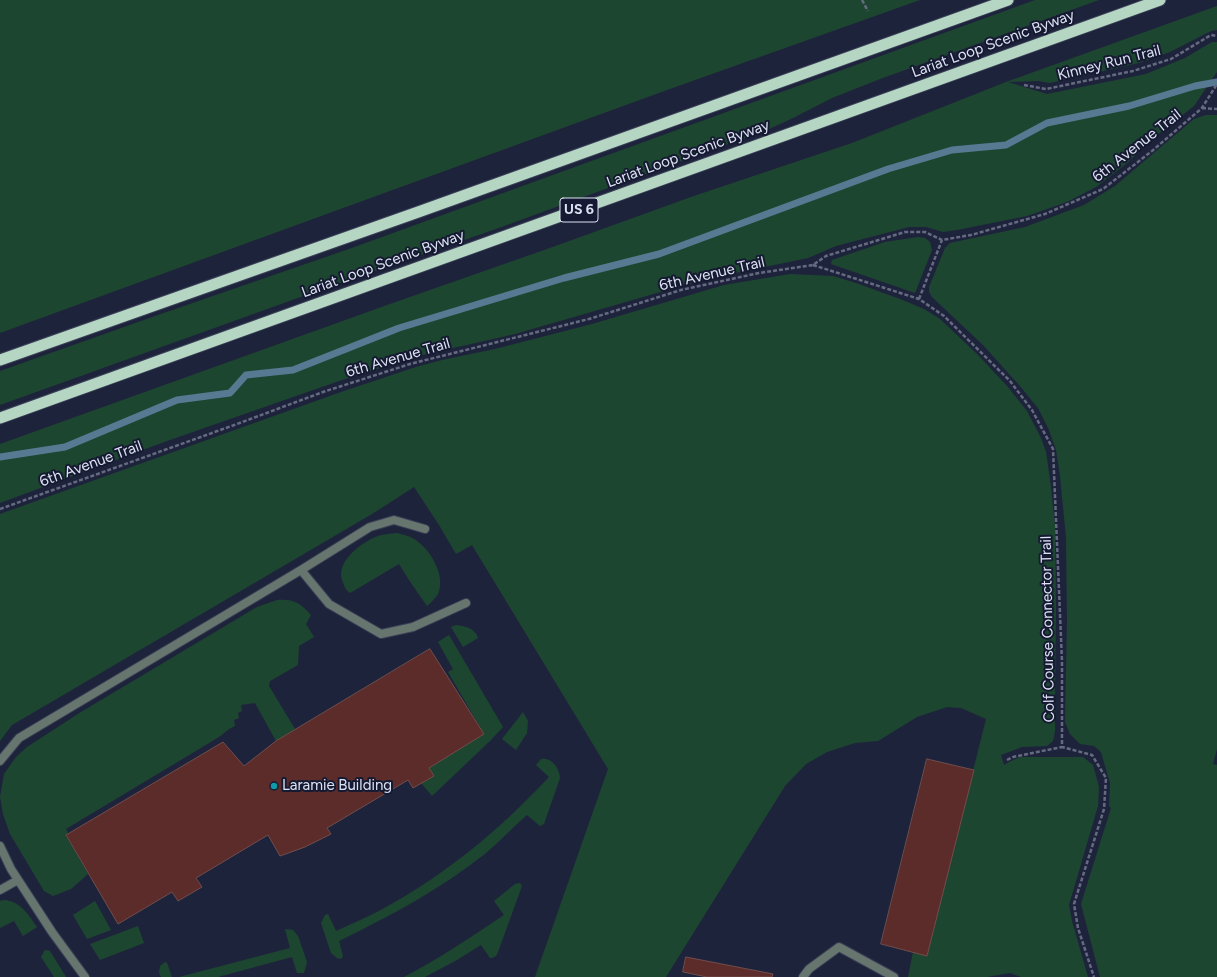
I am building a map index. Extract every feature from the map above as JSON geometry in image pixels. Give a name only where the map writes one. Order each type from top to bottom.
[{"type":"highway","points":[[0,360],[450,201],[1008,0]]},
{"type":"highway","name":"Lariat Loop Scenic Byway","points":[[0,418],[1159,0]]},
{"type":"lane","points":[[0,761],[19,738],[301,570],[370,527],[394,520],[425,529]]},
{"type":"lane","points":[[301,570],[329,604],[381,634],[413,627],[466,603]]},
{"type":"lane","points":[[0,846],[18,880],[52,932],[85,977]]},
{"type":"lane","points":[[0,890],[18,880]]},
{"type":"lane","points":[[803,977],[809,969],[839,947],[894,977]]},
{"type":"path","points":[[862,0],[868,11]]},
{"type":"path","name":"Kinney Run Trail","points":[[1024,85],[1046,90],[1133,71],[1171,59],[1211,35],[1217,36]]},
{"type":"path","name":"6th Avenue Trail","points":[[0,509],[244,422],[323,392],[410,364],[589,319],[681,290],[759,274],[813,265],[826,256],[905,232],[925,232],[942,240],[971,235],[1045,214],[1103,189],[1152,151],[1202,108],[1217,84]]},
{"type":"path","points":[[1202,108],[1217,109]]},
{"type":"path","points":[[919,299],[942,240]]},
{"type":"path","name":"6th Avenue Trail","points":[[813,265],[919,299]]},
{"type":"path","name":"Colf Course Connector Trail","points":[[919,299],[944,316],[1010,381],[1032,410],[1053,449],[1062,661],[1062,747]]},
{"type":"path","points":[[1007,760],[1014,757],[1062,747],[1092,755],[1106,778],[1104,809],[1074,904],[1078,928],[1094,977]]},
{"type":"green space","points":[[0,0],[920,0],[667,90],[0,333]]},
{"type":"green space","points":[[1035,0],[1099,0],[880,79],[832,98],[769,129],[496,229],[320,290],[0,405],[0,371],[349,249]]},
{"type":"green space","points":[[1217,6],[1217,30],[1211,31],[1170,52],[1139,63],[1050,83],[1038,81],[1008,82],[1047,94],[1146,74],[1185,58],[1212,42],[1217,42],[1217,72],[1194,106],[1156,136],[1126,164],[1096,187],[1067,202],[1027,216],[957,230],[943,232],[926,227],[909,227],[836,246],[808,258],[702,280],[515,334],[418,356],[339,381],[167,441],[0,503],[0,444],[691,197],[852,143],[1006,82]]},
{"type":"green space","points":[[1206,115],[1217,115],[1217,749],[1213,764],[1217,765],[1217,977],[1100,977],[1081,904],[1111,808],[1109,806],[1110,783],[1101,752],[1094,746],[1080,744],[1070,734],[1065,722],[1067,620],[1066,537],[1056,450],[1049,430],[1038,408],[983,345],[932,297],[929,292],[929,287],[945,248],[950,243],[1025,227],[1084,205],[1115,186],[1194,119]]},
{"type":"green space","points":[[918,237],[925,238],[930,242],[932,250],[915,293],[831,264],[832,260],[885,242]]},
{"type":"green space","points":[[790,274],[833,276],[900,299],[924,309],[940,319],[977,354],[1007,386],[1027,411],[1041,438],[1046,452],[1055,526],[1055,731],[1053,741],[1047,746],[1022,747],[1001,755],[1004,765],[1020,757],[1083,757],[1093,765],[1099,787],[1098,806],[1069,905],[1088,977],[1021,977],[1010,973],[987,977],[908,977],[913,952],[927,955],[986,719],[961,708],[947,707],[917,717],[878,741],[855,743],[827,752],[806,764],[785,786],[666,977],[535,977],[608,769],[472,545],[456,554],[414,487],[372,514],[12,725],[0,741],[0,514],[341,392],[416,367],[495,349],[592,324],[724,285]]},
{"type":"green space","points":[[397,533],[417,541],[432,557],[436,564],[439,572],[440,587],[438,594],[427,606],[399,564],[350,593],[344,586],[341,573],[343,566],[352,553],[365,543],[380,535]]},
{"type":"green space","points":[[277,600],[292,601],[303,607],[311,615],[306,624],[314,637],[299,646],[298,665],[270,681],[269,686],[295,729],[276,741],[255,703],[241,705],[242,711],[238,713],[239,718],[234,720],[235,726],[66,829],[68,832],[66,836],[88,874],[71,889],[53,896],[44,891],[10,834],[3,814],[0,797],[4,774],[16,757],[27,747],[81,712],[257,607]]},
{"type":"green space","points":[[456,625],[472,630],[478,638],[463,647],[451,627]]},
{"type":"green space","points":[[449,635],[503,727],[432,796],[421,783],[434,776],[429,768],[484,734],[448,672],[453,669],[438,642]]},
{"type":"green space","points":[[523,712],[528,721],[527,733],[516,750],[502,739]]},
{"type":"green space","points":[[541,759],[552,761],[560,778],[544,824],[540,826],[527,815],[486,853],[469,866],[396,912],[339,941],[343,956],[341,959],[337,958],[331,953],[321,923],[325,915],[328,914],[336,931],[394,903],[442,872],[488,836],[549,777],[536,765]]},
{"type":"green space","points":[[520,883],[522,886],[496,956],[490,958],[481,945],[425,977],[404,977],[467,940],[504,915],[494,901],[515,884]]},
{"type":"green space","points":[[4,900],[15,903],[23,909],[37,927],[23,936],[14,921],[0,928],[0,901]]},
{"type":"green space","points":[[95,901],[111,930],[87,939],[73,915]]},
{"type":"green space","points":[[138,926],[144,943],[100,960],[90,944]]},
{"type":"green space","points":[[285,929],[293,930],[298,936],[307,962],[304,973],[297,973],[292,957],[218,977],[179,977],[290,948]]},
{"type":"green space","points":[[45,950],[50,951],[66,977],[54,977],[41,957]]},
{"type":"green space","points":[[165,962],[167,963],[172,977],[161,977],[159,973],[160,966]]},
{"type":"building","name":"Laramie Building","points":[[430,649],[484,734],[429,768],[434,776],[413,788],[408,780],[327,828],[331,834],[305,847],[280,856],[268,835],[196,878],[202,887],[178,901],[172,892],[118,924],[66,835],[223,742],[244,766],[276,741]]},
{"type":"building","points":[[927,759],[974,770],[927,956],[881,944]]},
{"type":"building","points":[[686,957],[773,974],[772,977],[707,977],[683,972]]},
{"type":"waterway","points":[[0,457],[65,447],[177,400],[230,393],[246,375],[293,370],[399,328],[564,278],[659,254],[888,169],[952,150],[1006,145],[1047,123],[1129,106],[1195,86],[1217,82]]},
{"type":"place","name":"Laramie Building","points":[[274,786]]}]
